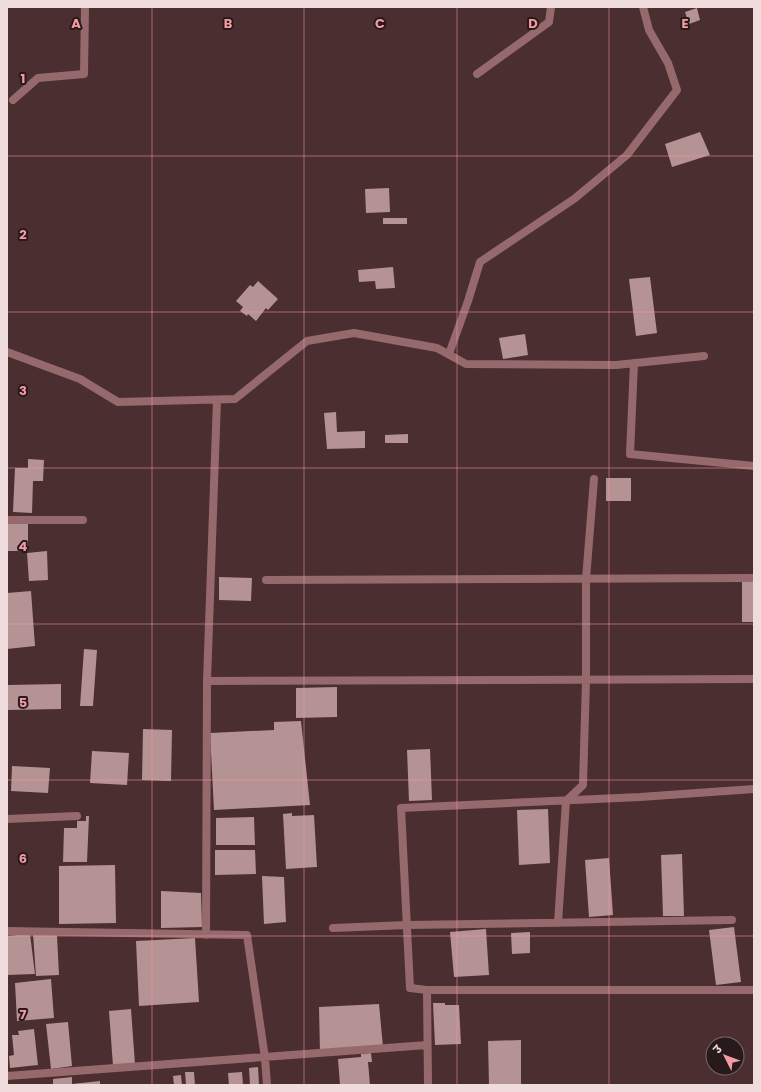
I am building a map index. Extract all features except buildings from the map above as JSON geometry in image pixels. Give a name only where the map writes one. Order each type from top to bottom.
[{"type":"street","points":[[13,100],[38,78],[84,74],[85,7]]},
{"type":"street","points":[[477,74],[549,22],[551,7]]},
{"type":"street","points":[[449,354],[480,262],[574,199],[627,155],[677,90],[668,63],[649,30],[643,7]]},
{"type":"street","points":[[7,352],[80,379],[118,402],[235,399],[307,340],[354,333],[437,348],[466,364],[616,365],[704,356]]},
{"type":"street","points":[[634,363],[630,454],[754,466]]},
{"type":"street","points":[[206,935],[207,682],[217,400]]},
{"type":"street","points":[[558,923],[566,801],[583,785],[586,680],[586,579],[594,479]]},
{"type":"street","points":[[7,520],[83,520]]},
{"type":"street","points":[[266,580],[754,578]]},
{"type":"street","points":[[207,682],[754,679]]},
{"type":"street","points":[[754,789],[640,798],[401,808],[410,988],[427,990],[754,990]]},
{"type":"street","points":[[7,819],[77,816]]},
{"type":"street","points":[[333,928],[407,925],[732,920]]},
{"type":"street","points":[[7,931],[247,935],[265,1058],[267,1085]]},
{"type":"street","points":[[427,990],[428,1085]]},
{"type":"street","points":[[7,1076],[427,1045]]}]
